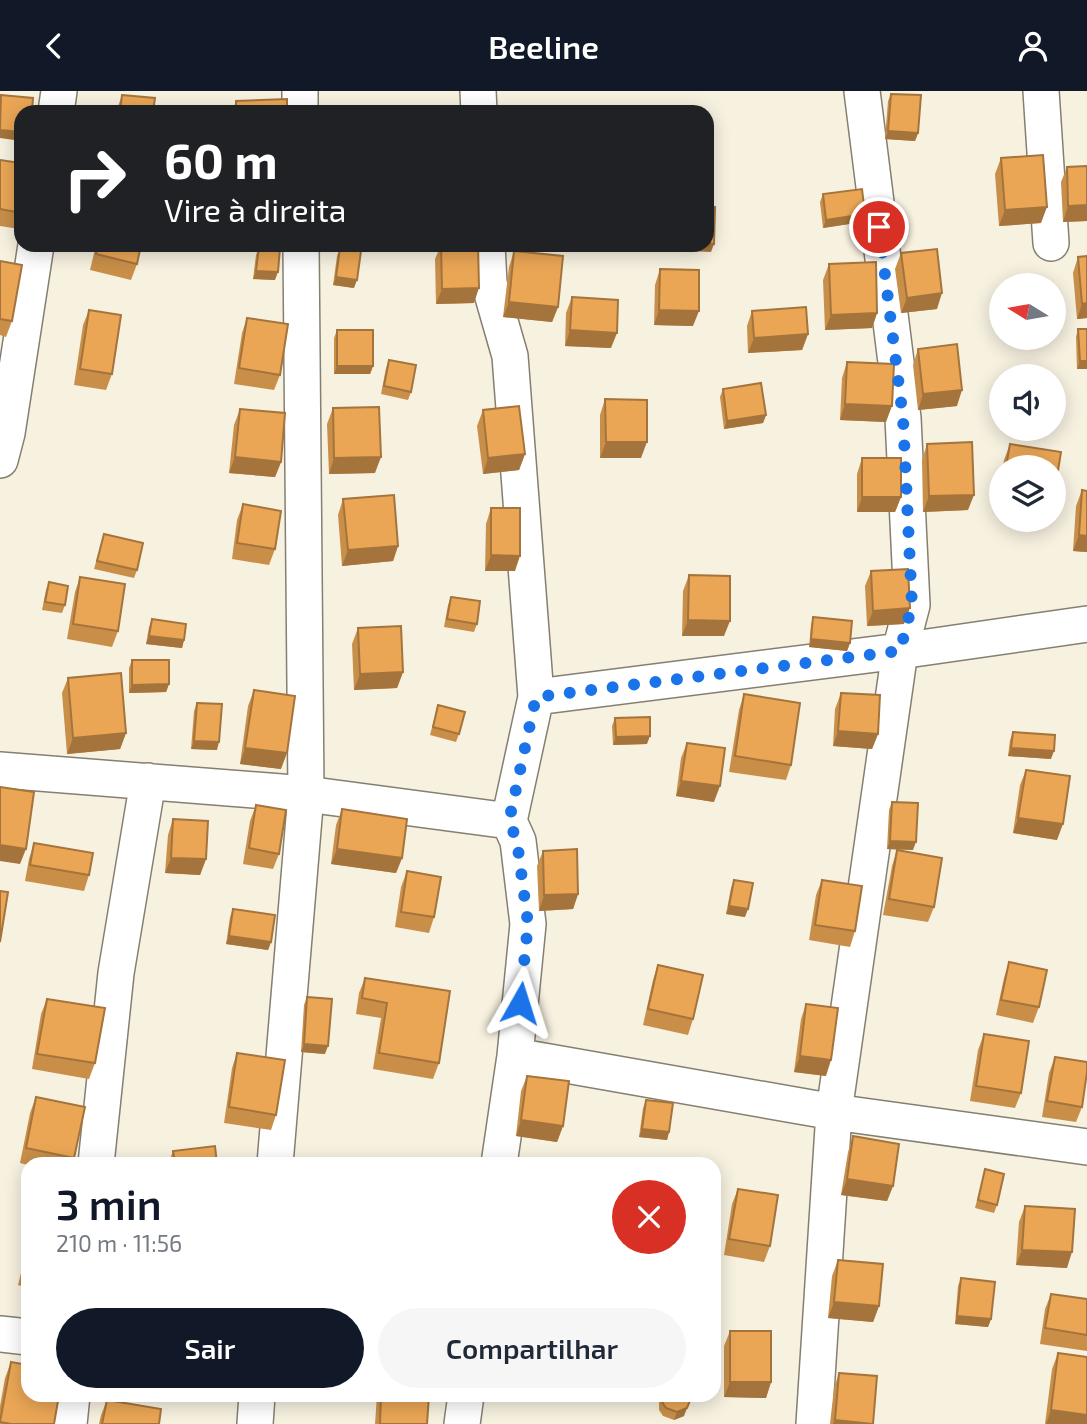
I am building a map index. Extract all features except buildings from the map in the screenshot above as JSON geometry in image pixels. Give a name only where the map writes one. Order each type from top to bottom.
[{"type":"street","points":[[814,1424],[834,1112],[900,651],[912,605],[903,418],[862,91]]},
{"type":"street","points":[[1041,91],[1051,243]]},
{"type":"street","points":[[0,460],[7,433],[35,252]]},
{"type":"street","points":[[276,1157],[306,794],[302,252]]},
{"type":"street","points":[[487,252],[489,283],[510,356],[536,697],[509,821],[517,841],[528,924],[500,1157]]},
{"type":"street","points":[[536,697],[900,651],[1087,624]]},
{"type":"street","points":[[0,770],[306,794],[509,821]]},
{"type":"street","points":[[97,1157],[116,973],[148,781]]},
{"type":"street","points":[[514,1056],[834,1112],[1087,1147]]},
{"type":"street","points":[[0,1334],[21,1336]]},
{"type":"street","points":[[69,1424],[71,1402]]},
{"type":"street","points":[[255,1424],[257,1402]]},
{"type":"street","points":[[462,1424],[465,1402]]},
{"type":"route","points":[[520,1003],[528,924],[517,841],[509,821],[536,697],[900,651],[912,605],[903,418],[879,227]]}]
